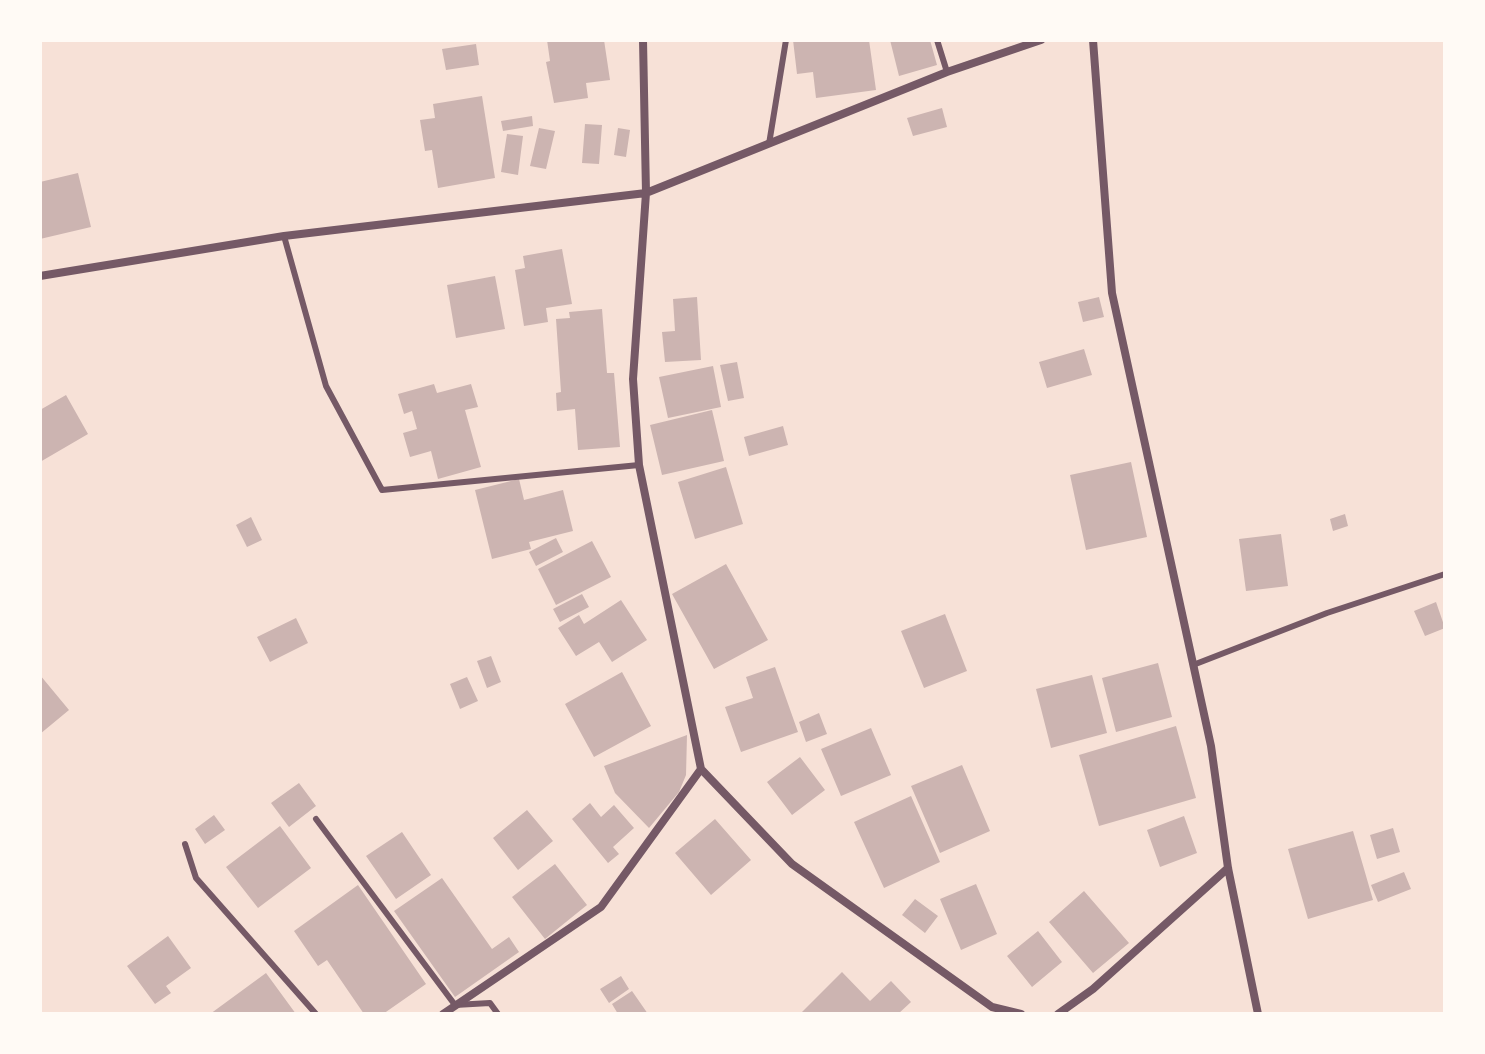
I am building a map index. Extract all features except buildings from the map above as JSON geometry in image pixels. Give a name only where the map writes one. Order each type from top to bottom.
[{"type":"street","points":[[643,40],[646,193],[633,379],[639,465],[701,769],[792,864],[992,1007],[1021,1014]]},
{"type":"street","points":[[40,276],[284,236],[646,193],[947,72],[1041,40]]},
{"type":"street","points":[[1093,40],[1112,293],[1211,746],[1228,868],[1258,1014]]},
{"type":"street","points":[[443,1014],[601,907],[701,769]]},
{"type":"street","points":[[1058,1014],[1093,989],[1228,868]]},
{"type":"lane","points":[[769,144],[786,40]]},
{"type":"lane","points":[[937,40],[947,72]]},
{"type":"lane","points":[[284,236],[326,386],[382,490],[639,465]]},
{"type":"lane","points":[[1193,665],[1327,613],[1445,574]]},
{"type":"lane","points":[[316,819],[455,1005],[490,1003],[498,1014]]},
{"type":"lane","points":[[185,844],[196,878],[316,1014]]}]
